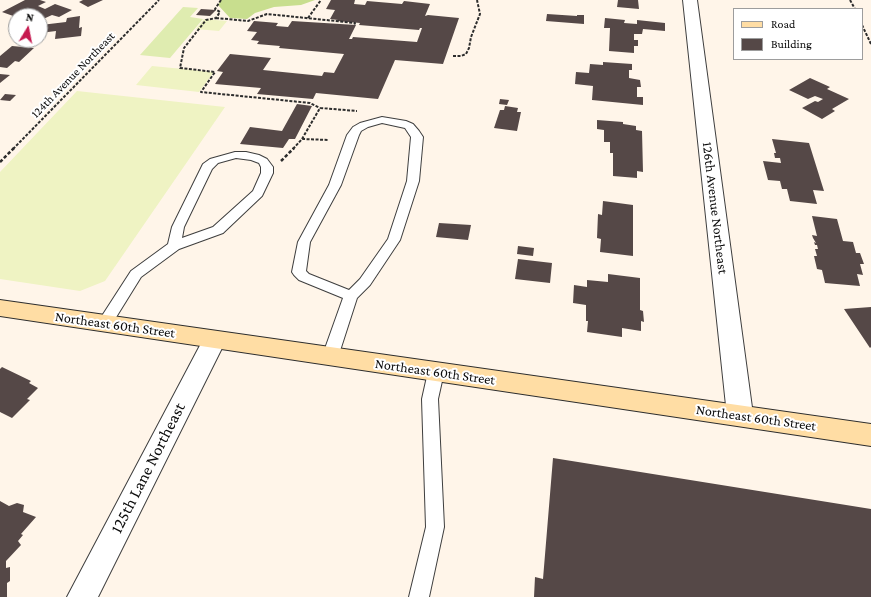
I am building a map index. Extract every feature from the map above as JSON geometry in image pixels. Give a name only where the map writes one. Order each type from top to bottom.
[{"type":"street","name":"126th Avenue Northeast","points":[[690,0],[740,415]]},
{"type":"street","name":"Northeast 60th Street","points":[[0,308],[871,435]]},
{"type":"street","name":"125th Lane Northeast","points":[[82,597],[214,340]]},
{"type":"lane","points":[[330,357],[351,296],[365,282],[394,240],[413,180],[416,137],[412,129],[402,123],[382,120],[364,125],[357,129],[352,135],[334,185],[304,242],[299,272],[304,277],[351,296]]},
{"type":"lane","points":[[105,323],[136,274],[174,246],[218,230],[258,193],[268,173],[267,167],[263,161],[246,155],[235,155],[214,161],[206,166],[178,227],[174,246]]},
{"type":"lane","points":[[419,597],[435,527],[430,399],[436,372]]},
{"type":"path","name":"124th Avenue Northeast","points":[[0,162],[159,0]]},
{"type":"path","points":[[216,18],[220,12],[215,9],[220,0]]},
{"type":"path","points":[[308,18],[321,0]]},
{"type":"path","points":[[453,56],[461,56],[466,54],[469,48],[471,37],[480,14],[477,0]]},
{"type":"path","points":[[354,25],[355,23],[267,14],[248,21],[216,18],[206,20],[184,48],[180,68],[215,72],[201,92],[310,103],[320,108],[361,112]]},
{"type":"path","points":[[863,27],[871,44]]},
{"type":"path","points":[[281,162],[302,139],[320,108]]},
{"type":"path","points":[[302,139],[329,140]]},
{"type":"green space","points":[[221,0],[315,0],[301,5],[274,7],[255,13],[247,19],[230,18],[218,5]]},
{"type":"green space","points":[[183,7],[198,8],[190,17],[203,19],[170,58],[140,55]]},
{"type":"green space","points":[[204,19],[227,21],[219,31],[196,29]]},
{"type":"green space","points":[[152,66],[214,72],[199,92],[136,85]]},
{"type":"green space","points":[[77,91],[225,107],[105,281],[80,291],[0,279],[0,172]]},
{"type":"building","points":[[25,0],[40,0],[46,2],[38,6],[43,8],[10,8]]},
{"type":"building","points":[[83,0],[103,0],[88,7],[79,2]]},
{"type":"building","points":[[331,0],[355,0],[354,4],[365,5],[367,1],[402,4],[404,1],[430,4],[425,16],[459,18],[443,64],[395,60],[378,99],[316,93],[313,99],[257,94],[261,88],[215,84],[223,72],[217,71],[230,54],[271,58],[263,70],[322,76],[324,72],[334,73],[344,54],[279,48],[280,46],[257,44],[259,41],[251,40],[257,32],[247,31],[254,21],[278,23],[276,26],[288,27],[292,21],[356,25],[349,39],[352,39],[353,37],[417,42],[422,28],[419,30],[359,25],[360,23],[330,19],[335,10],[326,9]]},
{"type":"building","points":[[618,0],[638,0],[639,9],[617,7]]},
{"type":"building","points":[[55,4],[72,10],[59,17],[52,15],[48,17],[47,8]]},
{"type":"building","points":[[8,9],[8,14],[2,12]]},
{"type":"building","points":[[201,9],[216,10],[210,16],[196,15]]},
{"type":"building","points":[[547,14],[584,15],[584,24],[546,21]]},
{"type":"building","points":[[80,16],[79,28],[82,27],[81,36],[55,39],[56,31],[48,32],[48,24],[66,22],[67,18]]},
{"type":"building","points":[[605,18],[625,20],[624,23],[637,24],[637,20],[665,23],[665,31],[643,29],[642,34],[634,34],[634,40],[638,40],[638,46],[634,46],[634,53],[609,51],[610,28],[604,28]]},
{"type":"building","points":[[10,48],[34,48],[19,62],[15,61],[7,68],[0,67],[0,56]]},
{"type":"building","points":[[603,62],[632,64],[632,70],[629,70],[629,78],[640,80],[641,87],[637,87],[637,97],[643,97],[643,105],[592,100],[593,86],[575,84],[576,72],[589,73],[590,64],[603,65]]},
{"type":"building","points":[[0,74],[10,75],[0,83]]},
{"type":"building","points":[[810,78],[830,87],[827,89],[849,99],[832,109],[835,111],[822,119],[802,108],[815,101],[818,102],[823,99],[815,96],[808,99],[789,90]]},
{"type":"building","points":[[5,94],[16,95],[10,101],[0,100]]},
{"type":"building","points":[[500,99],[509,100],[507,105],[499,104]]},
{"type":"building","points":[[297,104],[312,106],[295,139],[289,139],[283,148],[240,144],[250,127],[282,131]]},
{"type":"building","points":[[505,106],[518,108],[517,112],[521,112],[517,131],[494,128],[500,110],[504,110]]},
{"type":"building","points":[[597,120],[623,122],[623,124],[636,126],[636,130],[642,131],[643,172],[637,171],[637,178],[613,176],[613,153],[610,153],[610,142],[604,142],[604,130],[597,129]]},
{"type":"building","points":[[772,139],[809,143],[824,191],[813,190],[817,204],[790,201],[787,189],[782,189],[780,181],[768,180],[763,161],[781,163],[780,158],[775,158],[774,153],[776,153]]},
{"type":"building","points":[[603,201],[633,205],[633,256],[600,252],[601,239],[597,238],[598,214],[602,215]]},
{"type":"building","points":[[812,216],[837,219],[843,241],[853,242],[856,253],[860,253],[864,264],[860,264],[863,275],[857,274],[860,286],[825,283],[822,270],[817,269],[814,256],[817,256],[815,249],[818,249],[812,235],[817,236]]},
{"type":"building","points":[[439,223],[471,225],[468,240],[436,237]]},
{"type":"building","points":[[518,246],[534,248],[533,256],[517,254]]},
{"type":"building","points":[[518,259],[552,263],[550,283],[515,279]]},
{"type":"building","points":[[608,274],[640,278],[640,310],[643,311],[644,322],[641,321],[641,331],[622,328],[622,337],[587,332],[588,321],[586,321],[586,305],[573,303],[574,285],[587,287],[587,280],[608,282]]},
{"type":"building","points":[[871,307],[871,347],[870,348],[844,309]]},
{"type":"building","points":[[2,367],[31,381],[29,383],[38,388],[27,399],[30,400],[12,418],[0,412],[0,369]]},
{"type":"building","points":[[553,458],[871,509],[871,597],[534,597],[535,577],[543,579]]},
{"type":"building","points":[[0,501],[9,506],[17,503],[24,505],[23,512],[36,517],[21,534],[23,535],[18,541],[21,545],[6,561],[6,568],[10,567],[10,581],[7,583],[7,597],[0,597]]}]
